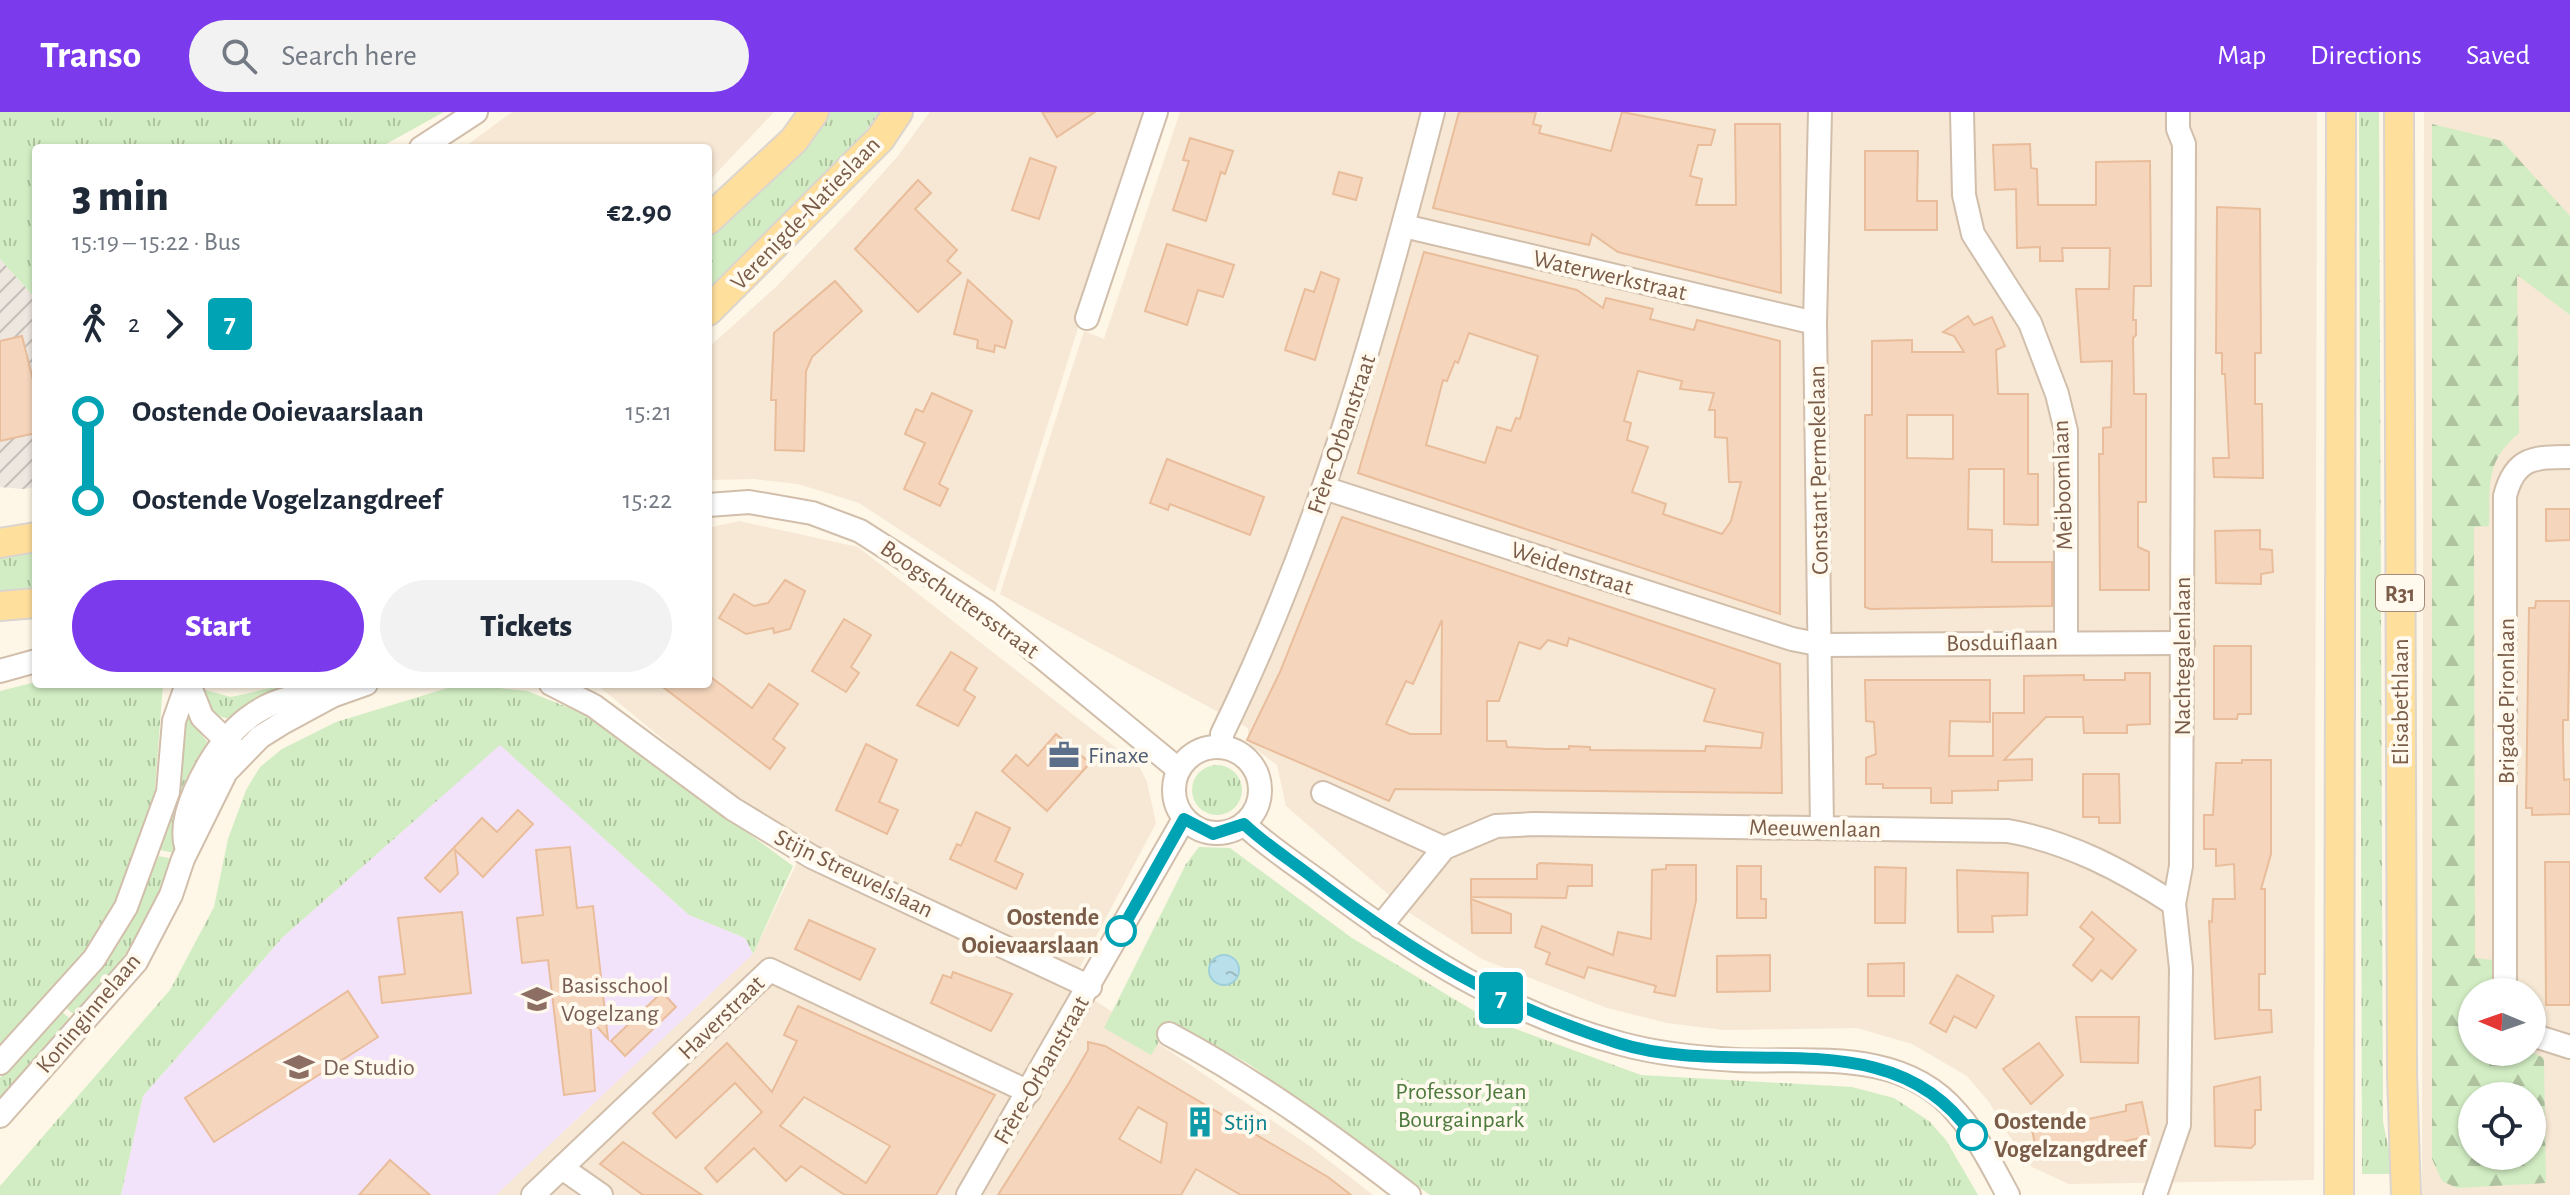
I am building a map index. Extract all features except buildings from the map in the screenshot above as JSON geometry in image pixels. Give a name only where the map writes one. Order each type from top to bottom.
[{"type":"main road","points":[[712,216],[794,140],[814,112]]},
{"type":"main road","name":"Verenigde-Natieslaan","points":[[712,307],[880,139],[898,112]]},
{"type":"main road","name":"R31","points":[[2339,1195],[2341,112]]},
{"type":"main road","name":"Elisabethlaan","points":[[2399,112],[2402,1057],[2406,1195]]},
{"type":"main road","points":[[0,543],[32,538]]},
{"type":"main road","points":[[0,606],[32,603]]},
{"type":"street","points":[[427,144],[476,112]]},
{"type":"street","points":[[1087,318],[1156,112]]},
{"type":"street","name":"Frère-Orbanstraat","points":[[1222,746],[1222,734],[1280,604],[1324,488],[1376,331],[1433,112]]},
{"type":"street","name":"Constant Permekelaan","points":[[1820,112],[1815,323],[1822,645],[1822,828]]},
{"type":"street","name":"Meiboomlaan","points":[[1962,112],[1964,195],[1973,234],[2030,323],[2057,394],[2066,431],[2066,641]]},
{"type":"street","name":"Nachtegalenlaan","points":[[2155,1195],[2179,1125],[2181,968],[2174,904],[2181,866],[2184,144],[2178,129],[2178,112]]},
{"type":"street","name":"Waterwerkstraat","points":[[1404,226],[1815,323]]},
{"type":"street","name":"Brigade Pironlaan","points":[[2505,978],[2505,496],[2509,479],[2521,464],[2538,457],[2570,457]]},
{"type":"street","name":"Weidenstraat","points":[[1324,488],[1792,639],[1822,645]]},
{"type":"street","name":"Boogschuttersstraat","points":[[712,505],[749,502],[812,513],[860,531],[987,612],[1178,769]]},
{"type":"street","name":"Bosduiflaan","points":[[1822,645],[2066,641],[2183,643]]},
{"type":"street","points":[[0,671],[32,662]]},
{"type":"street","name":"Koninginnelaan","points":[[0,1063],[94,959],[126,907],[168,792],[174,721],[186,688]]},
{"type":"street","points":[[189,688],[195,705],[242,755],[260,737],[332,696],[355,688]]},
{"type":"street","name":"Stijn Streuvelslaan","points":[[559,688],[594,706],[733,809],[812,857],[1090,987]]},
{"type":"street","points":[[224,738],[272,704],[307,693],[332,696]]},
{"type":"street","name":"Koninginnelaan","points":[[185,855],[183,836],[191,801],[209,759],[224,738]]},
{"type":"street","points":[[1222,746],[1242,754],[1258,775],[1259,802],[1244,824],[1213,834],[1184,819],[1173,795],[1178,769],[1193,753],[1222,746]]},
{"type":"street","name":"Koninginnelaan","points":[[0,1116],[136,962],[171,895],[185,855],[226,772],[242,755]]},
{"type":"street","points":[[1323,793],[1444,848]]},
{"type":"street","name":"Frère-Orbanstraat","points":[[968,1195],[1184,819]]},
{"type":"street","points":[[1244,824],[1380,927],[1469,983],[1556,1022],[1623,1044],[1690,1057],[1841,1060],[1878,1066],[1904,1075],[1927,1088],[1957,1113],[2008,1195]]},
{"type":"street","name":"Meeuwenlaan","points":[[1380,927],[1444,848],[1496,826],[1509,825],[1976,830],[2042,838],[2084,853],[2174,904]]},
{"type":"street","points":[[149,851],[185,855]]},
{"type":"street","name":"Haverstraat","points":[[533,1195],[770,970],[1029,1092]]},
{"type":"street","points":[[1169,1034],[1244,1076],[1319,1125],[1409,1195]]},
{"type":"street","points":[[2546,1039],[2570,1047]]},
{"type":"street","points":[[562,1168],[601,1195]]},
{"type":"shaded area","points":[[512,112],[774,112],[712,178],[712,144],[468,144]]},
{"type":"shaded area","points":[[930,112],[1146,112],[995,592],[859,503],[798,484],[754,479],[712,480],[712,344],[776,287],[898,156]]},
{"type":"shaded area","points":[[1180,112],[2317,112],[2314,1180],[2069,1184],[2032,1167],[2020,1154],[1989,1102],[1967,1076],[1912,1044],[1857,1028],[1724,1030],[1667,1023],[1607,1008],[1482,959],[1411,914],[1286,806],[1277,765],[1249,744],[1248,728],[1000,594],[1084,331],[1104,339]]},
{"type":"shaded area","points":[[2424,112],[2570,112],[2570,1195],[2422,1195]]},
{"type":"shaded area","points":[[0,259],[32,295],[32,488],[0,487]]},
{"type":"shaded area","points":[[739,521],[858,547],[1139,766],[1147,782],[1156,823],[1071,984],[1311,1147],[1373,1195],[496,1195],[753,954],[807,842],[716,783],[601,688],[712,688],[712,527]]},
{"type":"shaded area","name":"Basisschool Vogelzang","points":[[500,744],[689,915],[745,938],[753,954],[496,1195],[121,1195],[143,1096],[283,937]]},
{"type":"green space","points":[[0,112],[444,112],[386,144],[32,144],[32,295],[0,259]]},
{"type":"green space","points":[[829,112],[880,112],[847,155],[712,290],[712,234],[765,188]]},
{"type":"green space","points":[[2359,112],[2379,112],[2383,1122],[2394,1174],[2362,1174]]},
{"type":"green space","points":[[2432,124],[2502,141],[2570,216],[2570,315],[2517,275],[2519,433],[2495,464],[2490,486],[2489,526],[2474,527],[2475,958],[2493,960],[2494,978],[2458,978],[2458,1066],[2544,1066],[2544,1082],[2458,1082],[2458,1170],[2546,1170],[2546,1183],[2457,1188],[2442,1181],[2432,1159]]},
{"type":"green space","points":[[32,549],[32,592],[0,597],[0,555]]},
{"type":"green space","points":[[32,683],[32,688],[163,688],[153,814],[116,905],[85,956],[0,1050],[0,691]]},
{"type":"green space","points":[[271,688],[303,688],[240,716],[228,718],[218,715],[210,706],[205,690],[231,697]]},
{"type":"green space","points":[[448,688],[527,691],[587,715],[793,866],[753,954],[745,938],[689,915],[500,745],[283,937],[143,1096],[121,1195],[0,1195],[0,1186],[170,990],[214,907],[228,839],[246,790],[260,767],[282,749],[336,722]]},
{"type":"green space","points":[[186,713],[208,743],[184,804],[174,853],[160,850],[173,813]]},
{"type":"green space","points":[[1217,765],[1235,772],[1242,790],[1235,808],[1217,815],[1199,808],[1192,790],[1199,772]]},
{"type":"green space","name":"Professor Jean Bourgainpark","points":[[1199,847],[1230,848],[1352,938],[1486,1018],[1641,1075],[1852,1087],[1894,1098],[1929,1121],[1946,1140],[1978,1195],[1430,1195],[1249,1064],[1171,1022],[1151,1055],[1104,1028],[1186,864]]},
{"type":"green space","points":[[159,856],[173,859],[144,924],[78,1018],[65,1007],[128,922]]},
{"type":"green space","points":[[61,1011],[74,1022],[0,1105],[0,1078]]},
{"type":"water","points":[[1224,955],[1235,959],[1239,970],[1235,981],[1224,985],[1213,981],[1209,970],[1213,959]]},
{"type":"bus line","name":"7","points":[[1121,931],[1184,819],[1192,826],[1213,834],[1234,830],[1244,824],[1394,939],[1469,983],[1556,1022],[1623,1044],[1690,1057],[1841,1060],[1878,1066],[1904,1075],[1943,1099],[1972,1135]]},
{"type":"place","name":"Finaxe","points":[[1064,755]]},
{"type":"place","name":"Oostende Ooievaarslaan","points":[[1121,931]]},
{"type":"place","name":"Basisschool Vogelzang","points":[[537,999]]},
{"type":"place","name":"De Studio","points":[[299,1067]]},
{"type":"place","name":"Stijn","points":[[1200,1122]]},
{"type":"place","name":"Oostende Vogelzangdreef","points":[[1972,1135]]}]
